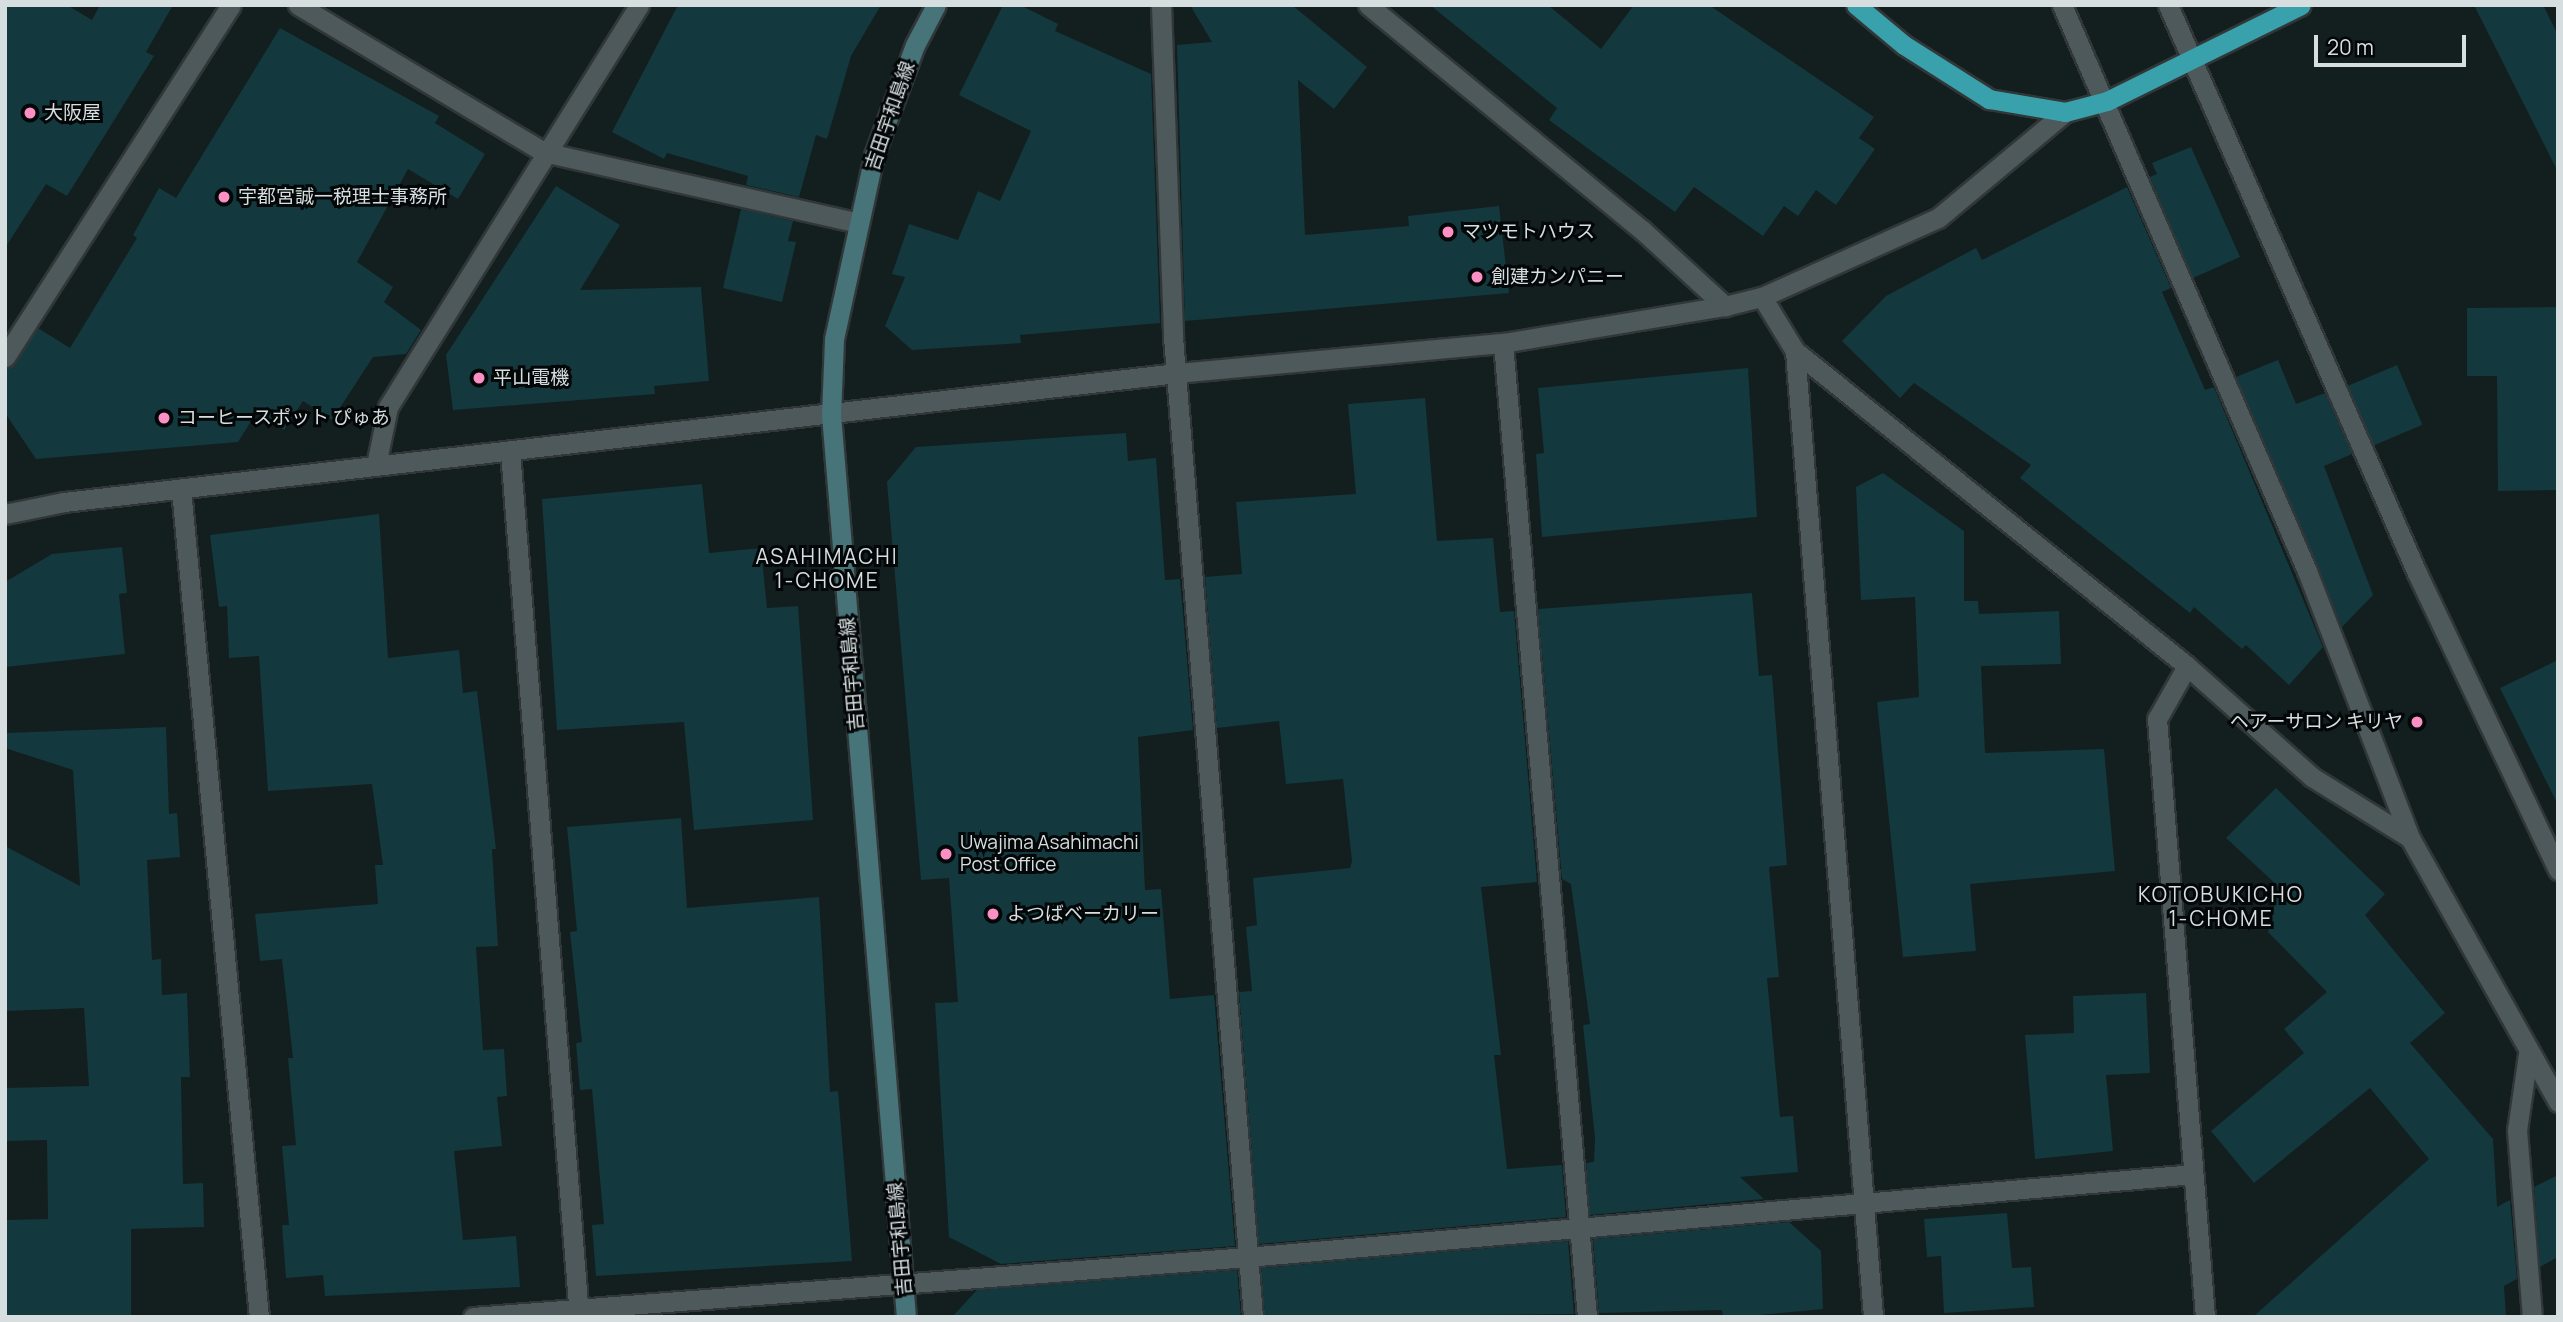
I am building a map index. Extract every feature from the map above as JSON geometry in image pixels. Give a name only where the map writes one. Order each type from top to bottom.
[{"type":"highway","points":[[1856,5],[1904,45],[1989,99],[2065,112],[2107,101],[2191,57],[2301,5]]},
{"type":"main road","name":"吉田宇和島線","points":[[906,1317],[831,415],[834,339],[858,223],[896,94],[936,5]]},
{"type":"street","points":[[5,356],[231,5]]},
{"type":"street","points":[[298,5],[544,152],[858,223]]},
{"type":"street","points":[[376,465],[388,407],[544,152],[639,5]]},
{"type":"street","points":[[1161,5],[1177,373],[1253,1317]]},
{"type":"street","points":[[1368,5],[1642,230],[1725,306]]},
{"type":"street","points":[[2062,5],[2107,101],[2306,571],[2410,838],[2528,1054],[2558,1102]]},
{"type":"street","points":[[2168,5],[2417,573],[2558,870]]},
{"type":"street","points":[[5,514],[376,465],[831,415],[1177,373],[1503,343],[1725,306],[1762,297],[1938,218],[2065,112]]},
{"type":"street","points":[[1762,297],[1795,351],[2187,666],[2312,777],[2410,838]]},
{"type":"street","points":[[1503,343],[1587,1317]]},
{"type":"street","points":[[1795,351],[1873,1317]]},
{"type":"street","points":[[510,451],[578,1312]]},
{"type":"street","points":[[181,489],[259,1317]]},
{"type":"street","points":[[2187,666],[2157,719],[2205,1317]]},
{"type":"street","points":[[2528,1054],[2517,1130],[2532,1317]]},
{"type":"street","points":[[473,1317],[578,1312],[903,1283],[1247,1257],[2193,1174]]},
{"type":"building","points":[[5,5],[67,5],[92,20],[100,5],[173,5],[146,52],[154,56],[67,196],[46,184],[5,248]]},
{"type":"building","points":[[678,5],[881,5],[851,56],[827,139],[816,135],[799,197],[746,185],[748,176],[667,153],[664,159],[612,132]]},
{"type":"building","points":[[1003,5],[1020,5],[1058,24],[1055,31],[1151,74],[1160,323],[1020,335],[1021,343],[912,350],[885,326],[905,277],[892,274],[909,224],[958,240],[978,191],[1000,201],[1031,131],[959,95]]},
{"type":"building","points":[[1190,5],[1292,5],[1367,67],[1334,109],[1298,80],[1305,235],[1409,226],[1408,216],[1499,206],[1509,293],[1185,321],[1177,45],[1212,42]]},
{"type":"building","points":[[1430,5],[1548,5],[1601,49],[1634,5],[1709,5],[1874,117],[1859,138],[1875,149],[1836,205],[1816,190],[1798,216],[1784,206],[1763,236],[1694,187],[1675,212],[1549,120],[1557,108]]},
{"type":"building","points":[[2474,5],[2543,5],[2558,35],[2558,172]]},
{"type":"building","points":[[280,28],[439,116],[435,123],[485,154],[458,199],[408,169],[357,262],[393,287],[384,302],[421,330],[406,354],[373,357],[332,420],[303,401],[284,430],[257,412],[238,442],[36,459],[5,413],[5,369],[15,364],[38,328],[70,348],[137,238],[133,235],[159,188],[176,198]]},
{"type":"building","points":[[2191,147],[2240,257],[2193,278],[2150,177],[2157,174],[2152,163]]},
{"type":"building","points":[[556,186],[620,225],[580,290],[701,287],[709,381],[654,386],[655,394],[453,410],[446,355]]},
{"type":"building","points":[[2127,187],[2171,288],[2162,292],[2205,390],[2214,387],[2323,647],[2289,685],[2246,645],[2242,649],[2194,607],[2190,613],[2020,478],[2031,465],[1914,383],[1900,398],[1842,341],[1886,296],[1976,248],[1982,260]]},
{"type":"building","points":[[741,209],[793,221],[788,241],[796,242],[782,302],[723,288]]},
{"type":"building","points":[[2558,307],[2558,490],[2498,491],[2497,376],[2467,376],[2467,308]]},
{"type":"building","points":[[2278,360],[2296,404],[2325,393],[2352,454],[2324,466],[2373,595],[2342,627],[2236,377]]},
{"type":"building","points":[[2397,365],[2422,425],[2374,446],[2348,386]]},
{"type":"building","points":[[1748,368],[1757,517],[1542,537],[1536,454],[1544,453],[1538,388]]},
{"type":"building","points":[[1425,398],[1437,541],[1493,538],[1500,612],[1514,611],[1537,882],[1481,887],[1501,1055],[1494,1055],[1507,1169],[1562,1165],[1566,1217],[1259,1244],[1239,992],[1252,991],[1246,927],[1257,925],[1253,878],[1350,868],[1352,861],[1343,779],[1286,784],[1279,721],[1217,728],[1205,577],[1242,574],[1236,502],[1356,494],[1348,404]]},
{"type":"building","points":[[1126,433],[1128,461],[1156,458],[1165,580],[1180,579],[1193,730],[1138,737],[1145,890],[1161,889],[1170,999],[1214,995],[1235,1246],[1001,1264],[949,1237],[935,1003],[958,1002],[949,878],[921,880],[887,482],[916,447]]},
{"type":"building","points":[[1883,473],[1964,531],[1964,601],[1978,601],[1979,614],[2059,611],[2061,664],[1981,666],[1985,753],[2104,749],[2115,871],[1970,884],[1976,951],[1903,957],[1877,702],[1919,697],[1915,597],[1861,600],[1856,487]]},
{"type":"building","points":[[702,484],[709,553],[761,548],[767,608],[798,606],[813,820],[694,830],[684,722],[557,730],[542,499]]},
{"type":"building","points":[[379,514],[388,658],[459,650],[463,693],[477,691],[496,849],[492,849],[498,946],[476,947],[483,1050],[504,1049],[507,1096],[497,1097],[502,1146],[454,1151],[463,1240],[516,1236],[520,1287],[325,1296],[323,1275],[286,1278],[282,1225],[289,1225],[282,1146],[296,1145],[288,1058],[293,1058],[282,959],[260,961],[255,914],[378,904],[375,865],[383,865],[372,784],[268,791],[259,656],[229,658],[227,606],[219,607],[210,535]]},
{"type":"building","points":[[122,547],[127,593],[119,594],[125,654],[5,667],[5,582],[52,554]]},
{"type":"building","points":[[1752,593],[1759,676],[1772,675],[1787,865],[1769,867],[1779,977],[1767,978],[1780,1117],[1793,1116],[1798,1172],[1740,1177],[1764,1199],[1590,1215],[1586,1163],[1594,1162],[1595,1138],[1583,1025],[1590,1024],[1571,884],[1562,879],[1538,609]]},
{"type":"building","points":[[2558,660],[2558,805],[2500,688]]},
{"type":"building","points":[[166,727],[169,814],[177,813],[180,857],[147,860],[152,960],[161,959],[162,995],[187,993],[190,1077],[181,1077],[183,1184],[203,1183],[204,1227],[131,1229],[131,1317],[5,1317],[5,1220],[48,1219],[47,1140],[5,1141],[5,1088],[89,1086],[84,1008],[5,1011],[5,846],[80,886],[73,770],[5,748],[5,733]]},
{"type":"building","points":[[2276,788],[2385,894],[2365,915],[2445,1013],[2410,1043],[2493,1139],[2497,1207],[2510,1200],[2517,1279],[2504,1286],[2506,1317],[2253,1317],[2429,1159],[2370,1088],[2254,1183],[2211,1131],[2304,1053],[2284,1029],[2327,992],[2268,932],[2279,887],[2226,838]]},
{"type":"building","points":[[681,818],[687,908],[819,897],[830,1092],[838,1091],[852,1261],[596,1276],[592,1225],[604,1224],[592,1089],[580,1090],[576,1043],[582,1042],[570,932],[577,931],[567,827]]},
{"type":"building","points":[[2146,993],[2150,1073],[2106,1075],[2113,1151],[2035,1159],[2025,1035],[2074,1033],[2073,996]]},
{"type":"building","points":[[2558,1175],[2558,1257],[2540,1267],[2534,1187]]},
{"type":"building","points":[[2007,1213],[2012,1268],[2031,1267],[2034,1307],[1944,1313],[1941,1256],[1927,1257],[1924,1219]]},
{"type":"building","points":[[1789,1222],[1821,1251],[1823,1309],[1738,1317],[1723,1317],[1722,1310],[1599,1313],[1593,1239]]},
{"type":"building","points":[[1568,1241],[1574,1314],[1265,1317],[1261,1268]]},
{"type":"building","points":[[1237,1270],[1241,1317],[952,1317],[977,1290]]},
{"type":"place","name":"大阪屋","points":[[30,113]]},
{"type":"place","name":"宇都宮誠一税理士事務所","points":[[224,197]]},
{"type":"place","name":"マツモトハウス","points":[[1448,232]]},
{"type":"place","name":"創建カンパニー","points":[[1477,277]]},
{"type":"place","name":"平山電機","points":[[479,378]]},
{"type":"place","name":"コーヒースポット ぴゅあ","points":[[164,418]]},
{"type":"place","name":"ヘアーサロン キリヤ","points":[[2417,722]]},
{"type":"place","name":"Uwajima Asahimachi Post Office","points":[[946,854]]},
{"type":"place","name":"よつばベーカリー","points":[[993,914]]},
{"type":"district","name":"ASAHIMACHI 1-CHOME","points":[[827,568]]},
{"type":"district","name":"KOTOBUKICHO 1-CHOME","points":[[2221,906]]}]
